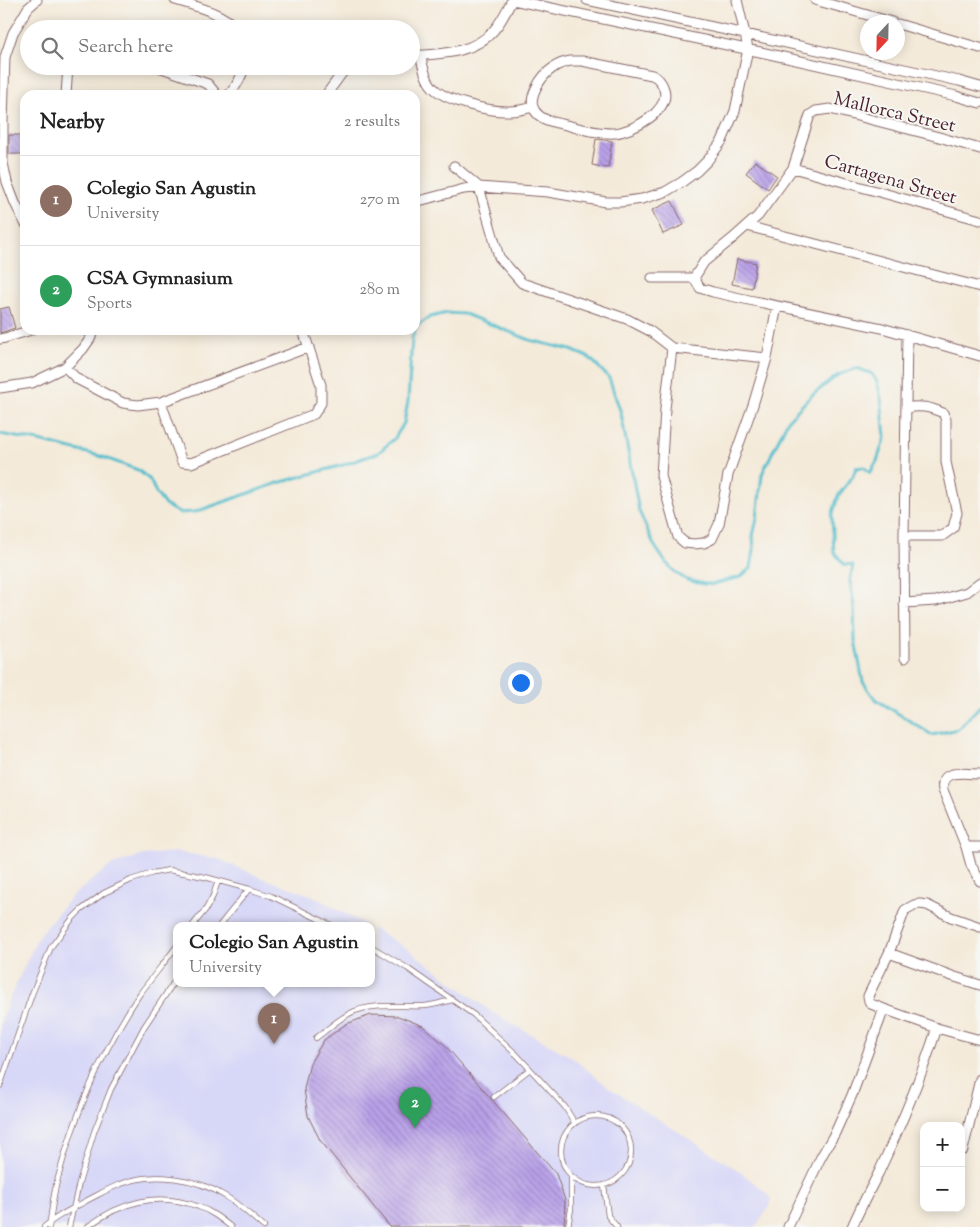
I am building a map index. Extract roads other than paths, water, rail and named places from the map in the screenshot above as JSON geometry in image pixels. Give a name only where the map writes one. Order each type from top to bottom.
[{"type":"street","points":[[20,213],[6,182],[3,163],[5,57],[12,32],[28,8],[37,0]]},
{"type":"street","points":[[176,0],[207,10],[228,20]]},
{"type":"street","points":[[420,56],[446,54],[460,50],[483,39],[493,32],[499,24],[512,0],[748,49],[980,103]]},
{"type":"street","points":[[586,0],[980,87]]},
{"type":"street","points":[[420,201],[479,187],[548,192],[606,202],[620,202],[642,199],[665,192],[682,182],[708,160],[722,141],[735,111],[748,49],[737,0]]},
{"type":"street","points":[[814,0],[867,15]]},
{"type":"street","points":[[905,26],[980,48]]},
{"type":"street","points":[[571,61],[582,61],[652,75],[661,81],[666,92],[663,103],[656,113],[629,130],[615,133],[548,121],[534,110],[533,107],[532,100],[535,89],[545,76],[554,67],[571,61]]},
{"type":"street","points":[[420,64],[431,85],[436,90],[460,102],[501,111],[533,107]]},
{"type":"street","points":[[66,90],[67,75]]},
{"type":"street","points":[[182,75],[208,84],[213,90]]},
{"type":"street","points":[[233,90],[242,75]]},
{"type":"street","points":[[329,90],[340,75]]},
{"type":"street","name":"Mallorca Street","points":[[694,278],[704,262],[758,216],[792,168],[810,115],[816,111],[830,109],[980,149]]},
{"type":"street","points":[[454,166],[479,187],[499,257],[522,283],[627,319],[650,332],[672,348],[767,358]]},
{"type":"street","name":"Cartagena Street","points":[[792,168],[980,220]]},
{"type":"street","points":[[747,226],[980,287]]},
{"type":"street","points":[[652,278],[694,278],[700,288],[882,328],[980,356]]},
{"type":"street","points":[[672,348],[665,409],[661,476],[678,537],[685,543],[704,543],[712,539],[719,524],[728,475],[753,405],[767,358],[777,306]]},
{"type":"street","points":[[0,339],[20,333]]},
{"type":"street","points":[[0,388],[32,383],[65,367],[92,335]]},
{"type":"street","points":[[161,402],[182,462],[191,463],[314,414],[321,403],[321,385],[305,335]]},
{"type":"street","points":[[905,658],[904,536],[907,335]]},
{"type":"street","points":[[65,367],[77,379],[123,403],[138,405],[161,402],[309,347]]},
{"type":"street","points":[[904,536],[942,536],[953,528],[957,513],[946,462],[946,420],[943,413],[929,407],[916,406],[906,408]]},
{"type":"street","points":[[904,603],[936,601],[968,592],[980,582]]},
{"type":"street","points":[[980,774],[949,775],[944,778],[942,784],[971,864],[980,881]]},
{"type":"street","points":[[966,847],[980,846]]},
{"type":"street","points":[[980,927],[951,917],[927,905],[914,905],[905,910],[889,953],[868,996],[871,1004],[937,1028],[980,1040]]},
{"type":"street","points":[[889,953],[980,985]]},
{"type":"street","points":[[788,1227],[852,1095],[884,1009]]},
{"type":"street","points":[[852,1227],[906,1110],[925,1065],[937,1028]]},
{"type":"street","points":[[965,1142],[980,1079]]},
{"type":"lane","points":[[0,1086],[51,946],[81,910],[104,892],[153,873],[169,870],[185,872],[271,896],[326,922]]},
{"type":"lane","points":[[195,922],[213,896],[218,880]]},
{"type":"lane","points":[[222,922],[249,889]]},
{"type":"lane","points":[[375,949],[407,968],[474,1015],[530,1069],[565,1107],[574,1122]]},
{"type":"lane","points":[[49,1224],[57,1179],[75,1121],[94,1078],[114,1036],[140,994],[173,951]]},
{"type":"lane","points":[[69,1227],[79,1183],[94,1132],[111,1089],[144,1027],[173,984]]},
{"type":"lane","points":[[316,1038],[355,1011],[396,1005],[426,1006],[452,1000]]},
{"type":"lane","points":[[494,1097],[530,1069]]},
{"type":"lane","points":[[595,1116],[609,1118],[621,1127],[629,1140],[631,1154],[627,1168],[617,1179],[604,1185],[588,1186],[571,1176],[563,1166],[560,1150],[561,1142],[568,1128],[574,1122],[595,1116]]},
{"type":"lane","points":[[568,1227],[571,1209],[571,1176]]},
{"type":"lane","points":[[44,1227],[73,1208],[121,1183],[148,1178],[189,1181],[208,1187],[246,1211],[263,1227]]},
{"type":"lane","points":[[604,1185],[608,1216],[617,1227]]},
{"type":"lane","points":[[86,1227],[120,1207],[133,1202],[168,1199],[199,1207],[214,1214],[231,1227]]},
{"type":"waterway","points":[[420,324],[430,317],[447,313],[465,314],[530,340],[571,350],[590,358],[609,378],[621,413],[639,511],[654,545],[666,563],[676,573],[687,580],[704,584],[714,584],[740,577],[751,568],[754,550],[753,536],[762,474],[788,420],[811,396],[838,375],[857,368],[872,374],[877,382],[881,398],[885,437],[877,461],[870,473],[864,467],[856,468],[853,476],[838,496],[832,516],[834,552],[844,564],[853,565],[850,581],[854,606],[855,640],[863,682],[875,699],[932,735],[958,729],[980,706]]},
{"type":"waterway","points":[[0,434],[39,441],[100,456],[138,470],[150,480],[156,493],[165,505],[179,513],[195,512],[278,483],[378,453],[395,438],[404,423],[408,401],[413,335]]},
{"type":"place","name":"Colegio San Agustin","points":[[274,1044]]},
{"type":"place","name":"CSA Gymnasium","points":[[415,1128]]}]
